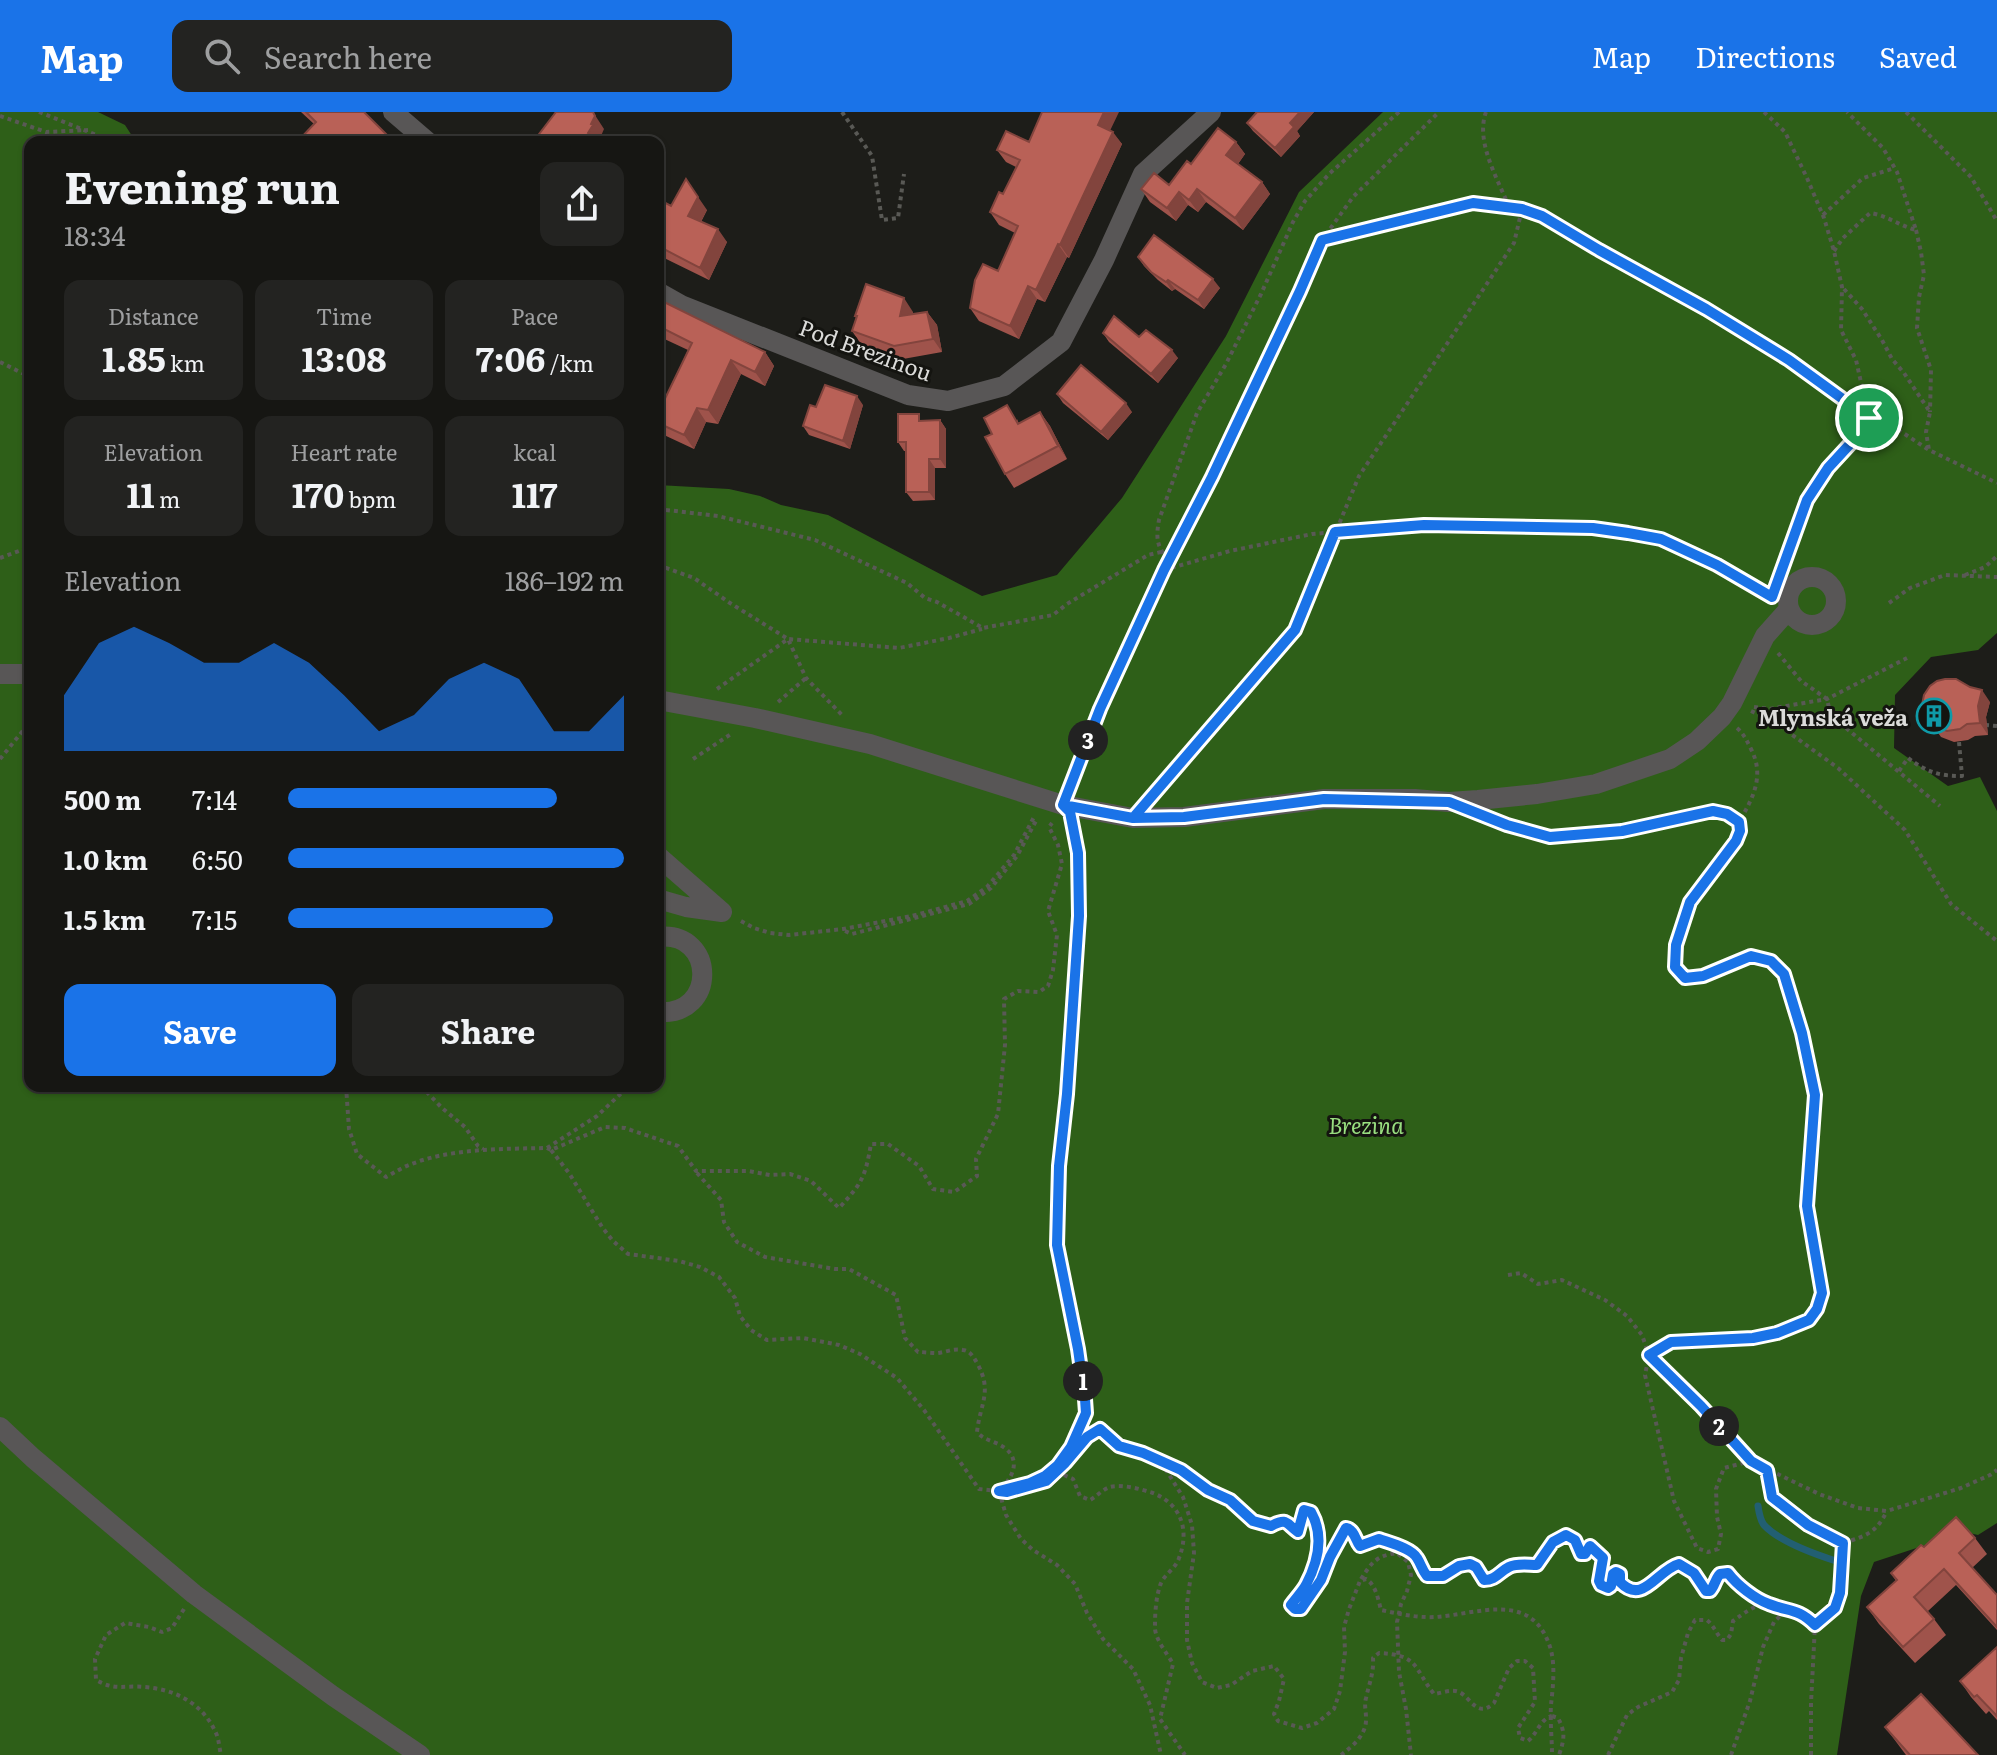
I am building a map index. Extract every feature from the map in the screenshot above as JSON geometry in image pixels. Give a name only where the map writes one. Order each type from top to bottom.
[{"type":"street","points":[[393,112],[421,136]]},
{"type":"street","name":"Pod Brezinou","points":[[664,295],[681,305],[908,395],[948,401],[1004,386],[1061,342],[1104,260],[1143,174],[1211,112]]},
{"type":"street","points":[[664,701],[755,718],[934,763],[1038,807],[1063,805],[1133,818],[1184,817],[1324,799],[1478,800],[1596,784],[1670,759],[1697,741],[1727,710],[1765,636],[1789,609]]},
{"type":"street","points":[[0,674],[24,674]]},
{"type":"street","points":[[664,861],[722,912]]},
{"type":"street","points":[[664,901],[722,912]]},
{"type":"street","points":[[664,935],[682,940],[690,946],[697,953],[703,973],[698,994],[691,1003],[682,1009],[664,1012]]},
{"type":"street","points":[[0,1427],[194,1594],[333,1696],[420,1755]]},
{"type":"path","points":[[39,112],[101,136]]},
{"type":"path","points":[[842,112],[872,156],[882,220],[898,218],[904,174]]},
{"type":"path","points":[[1169,559],[1161,552],[1156,537],[1159,520],[1197,413],[1226,364],[1293,222],[1305,201],[1329,174],[1399,112]]},
{"type":"path","points":[[696,1171],[790,1174],[811,1181],[839,1208],[866,1174],[871,1144],[888,1144],[909,1158],[919,1166],[933,1189],[954,1192],[977,1176],[976,1159],[998,1114],[1005,1045],[1004,999],[1018,991],[1039,992],[1048,986],[1053,970],[1057,935],[1048,911],[1062,864],[1058,845],[1049,827],[1063,805],[1100,709],[1322,240],[1353,197],[1439,112]]},
{"type":"path","points":[[1486,112],[1483,141],[1509,207]]},
{"type":"path","points":[[1164,570],[1230,551],[1312,534],[1424,525],[1593,528],[1661,539],[1717,565],[1772,597],[1807,500],[1828,468],[1869,418],[1856,360],[1841,330],[1842,287],[1823,215],[1785,132],[1764,112]]},
{"type":"path","points":[[1847,112],[1883,148],[1895,168],[1916,230],[1924,275],[1917,328],[1931,370],[1926,432],[1929,450]]},
{"type":"path","points":[[1906,112],[1971,177],[1997,221]]},
{"type":"path","points":[[0,116],[46,132],[88,130]]},
{"type":"path","points":[[1823,215],[1863,178],[1895,168]]},
{"type":"path","points":[[1322,240],[1473,203],[1522,209],[1542,216],[1789,360],[1869,418],[1894,427],[1929,450],[1997,483]]},
{"type":"path","points":[[1133,818],[1295,630],[1359,476],[1514,243],[1522,209]]},
{"type":"path","points":[[1834,251],[1843,238],[1870,213],[1916,230]]},
{"type":"path","points":[[1842,287],[1862,309],[1892,359],[1930,412]]},
{"type":"path","points":[[0,362],[24,374]]},
{"type":"path","points":[[664,510],[718,516],[815,540],[907,583],[925,598],[983,628]]},
{"type":"path","points":[[0,558],[24,549]]},
{"type":"path","points":[[664,566],[694,578],[788,639],[899,648],[1053,615],[1148,555],[1161,552]]},
{"type":"path","points":[[1965,575],[1985,567],[1997,556]]},
{"type":"path","points":[[1889,603],[1910,588],[1945,575],[1997,577]]},
{"type":"path","points":[[1765,636],[1801,681],[1827,699],[1830,712],[1840,723],[1940,806]]},
{"type":"path","points":[[788,639],[806,678],[844,717],[848,728],[846,739]]},
{"type":"path","points":[[693,707],[788,639]]},
{"type":"path","points":[[1727,710],[1769,709],[1827,699],[1907,658]]},
{"type":"path","points":[[693,759],[783,699],[806,678]]},
{"type":"path","points":[[1727,710],[1755,756],[1759,777],[1752,801],[1739,822],[1736,841],[1690,902],[1676,945],[1675,967],[1685,978],[1703,976],[1751,956],[1771,961],[1784,974],[1802,1033],[1815,1095],[1807,1206],[1822,1293],[1817,1309],[1809,1320],[1777,1333],[1753,1338],[1671,1342],[1649,1355],[1645,1375],[1674,1501],[1697,1548],[1708,1552],[1718,1549],[1721,1534],[1716,1489],[1724,1468],[1751,1461]]},
{"type":"path","points":[[1727,710],[1773,721],[1838,768],[1905,830],[1951,904],[1997,941]]},
{"type":"path","points":[[1978,725],[1997,726]]},
{"type":"path","points":[[0,759],[24,729]]},
{"type":"path","points":[[1899,771],[1908,758],[1925,770],[1962,776],[1959,742]]},
{"type":"path","points":[[999,1491],[1030,1483],[1058,1465],[1071,1447],[1086,1413],[1080,1361],[1057,1245],[1059,1166],[1079,916],[1078,853],[1070,812],[1063,805]]},
{"type":"path","points":[[843,929],[852,934],[969,904],[991,888],[1017,856],[1038,817],[1038,807]]},
{"type":"path","points":[[722,912],[754,928],[789,935],[912,916],[967,901],[987,887],[1014,855],[1038,807]]},
{"type":"path","points":[[1492,819],[1550,837],[1622,831],[1713,811],[1727,814],[1739,822]]},
{"type":"path","points":[[346,1092],[349,1129],[357,1154],[386,1177],[410,1164],[445,1154],[549,1149],[605,1127],[625,1128],[678,1146],[721,1200],[724,1222],[737,1242],[765,1257],[849,1269],[896,1295],[905,1338],[918,1352],[968,1351],[985,1381],[984,1407],[977,1432],[981,1437],[1004,1447],[1012,1456],[1014,1470],[1008,1483],[999,1491]]},
{"type":"path","points":[[427,1092],[485,1150]]},
{"type":"path","points":[[549,1149],[597,1116],[623,1092]]},
{"type":"path","points":[[549,1149],[569,1173],[602,1227],[628,1254],[679,1261],[719,1277],[735,1298],[740,1316],[751,1330],[767,1340],[803,1338],[839,1345],[860,1354],[897,1378],[924,1410],[979,1489],[1007,1492],[1064,1475],[1073,1479],[1080,1496],[1090,1500],[1107,1487],[1119,1486],[1140,1489],[1172,1504],[1185,1536],[1179,1561],[1162,1582],[1154,1631],[1173,1664],[1160,1719],[1185,1755]]},
{"type":"path","points":[[1508,1275],[1521,1273],[1538,1284],[1562,1280],[1605,1300],[1627,1316],[1642,1335],[1649,1355],[1751,1461],[1819,1494],[1858,1508],[1887,1511],[1961,1488],[1997,1470]]},
{"type":"path","points":[[1046,1481],[1087,1437],[1100,1429],[1119,1446],[1181,1470],[1208,1490],[1230,1500],[1253,1521],[1271,1526],[1281,1521],[1287,1522],[1298,1532],[1304,1510],[1311,1512],[1319,1543],[1305,1587],[1291,1605],[1295,1609],[1301,1609],[1321,1580],[1346,1528],[1354,1534],[1360,1546],[1379,1539],[1412,1552],[1427,1576],[1443,1576],[1459,1566],[1470,1564],[1476,1567],[1484,1580],[1492,1580],[1516,1565],[1537,1565],[1553,1542],[1566,1535],[1575,1540],[1581,1554],[1585,1554],[1590,1546],[1603,1558],[1599,1581],[1608,1588],[1616,1572],[1626,1588],[1639,1590],[1671,1566],[1679,1564],[1694,1573],[1706,1591],[1714,1587],[1720,1574],[1728,1573],[1743,1588],[1767,1604],[1805,1615],[1815,1625]]},
{"type":"path","points":[[1161,1462],[1183,1497],[1192,1525],[1194,1553],[1187,1603],[1187,1640],[1192,1663],[1202,1682],[1217,1688],[1231,1685],[1252,1671],[1274,1666],[1284,1679],[1274,1714],[1278,1721],[1302,1728],[1317,1723],[1334,1709],[1340,1691],[1345,1652],[1344,1627],[1360,1581],[1370,1565],[1383,1555],[1397,1553],[1408,1562],[1411,1575],[1397,1622],[1399,1672],[1411,1755]]},
{"type":"path","points":[[1767,1470],[1772,1497],[1808,1525],[1843,1543],[1864,1536],[1880,1526],[1887,1511]]},
{"type":"path","points":[[999,1491],[1006,1515],[1021,1539],[1057,1565],[1075,1584],[1087,1613],[1103,1639],[1133,1669],[1150,1705],[1161,1755]]},
{"type":"path","points":[[1811,1755],[1815,1625],[1835,1608],[1840,1593],[1843,1543]]},
{"type":"path","points":[[1360,1581],[1366,1579],[1371,1582],[1381,1610],[1399,1614],[1436,1617],[1517,1610],[1529,1615],[1550,1645],[1552,1755]]},
{"type":"path","points":[[1608,1755],[1627,1715],[1672,1692],[1679,1680],[1681,1658],[1695,1620],[1707,1620],[1722,1640],[1727,1640],[1733,1621],[1754,1606],[1767,1604]]},
{"type":"path","points":[[1731,1755],[1750,1701],[1763,1647],[1774,1622],[1787,1609]]},
{"type":"path","points":[[177,1620],[172,1628],[162,1632],[125,1623],[106,1635],[95,1659],[96,1680],[108,1687],[145,1687],[179,1694],[199,1708],[216,1732],[221,1755]]},
{"type":"path","points":[[1341,1755],[1362,1734],[1367,1722],[1364,1703],[1374,1670],[1373,1658],[1379,1653],[1411,1661],[1419,1668],[1434,1694],[1451,1690],[1460,1692],[1471,1704],[1483,1709],[1494,1703],[1509,1668],[1517,1661],[1525,1661],[1533,1668],[1535,1702],[1518,1728],[1520,1738],[1528,1741],[1544,1719],[1552,1716],[1558,1718],[1564,1728],[1559,1755]]},
{"type":"green space","name":"Brezina","points":[[0,112],[98,112],[125,125],[132,136],[24,136],[24,1092],[664,1092],[664,485],[729,489],[828,515],[982,596],[1057,575],[1122,498],[1226,336],[1299,192],[1383,112],[1997,112],[1997,633],[1978,650],[1931,657],[1895,695],[1894,748],[1948,786],[1980,777],[1997,811],[1997,1523],[1978,1535],[1965,1532],[1874,1562],[1861,1596],[1837,1755],[0,1755]]},
{"type":"building","points":[[306,112],[364,112],[388,136],[303,136],[316,122]]},
{"type":"building","points":[[556,112],[593,112],[595,116],[588,133],[592,136],[538,136]]},
{"type":"building","points":[[1042,112],[1104,112],[1098,125],[1113,132],[1060,245],[1036,290],[1028,286],[1010,326],[970,308],[975,280],[983,264],[998,271],[1018,226],[990,212],[1020,160],[997,150],[1006,131],[1029,142]]},
{"type":"building","points":[[1257,112],[1300,112],[1290,123],[1294,127],[1275,148],[1247,123]]},
{"type":"building","points":[[1218,128],[1236,142],[1226,155],[1262,182],[1235,218],[1197,189],[1189,200],[1179,192],[1167,208],[1141,189],[1154,173],[1169,185],[1187,161],[1191,164]]},
{"type":"building","points":[[686,179],[698,197],[688,216],[718,229],[700,268],[664,249],[664,202],[671,206]]},
{"type":"building","points":[[1154,235],[1213,279],[1198,300],[1151,272],[1138,257]]},
{"type":"building","points":[[866,284],[904,298],[900,316],[927,312],[933,339],[894,346],[852,331]]},
{"type":"building","points":[[664,302],[765,352],[755,372],[731,360],[708,410],[697,408],[684,435],[664,426],[664,401],[692,343],[664,329]]},
{"type":"building","points":[[1114,316],[1139,337],[1146,330],[1172,350],[1151,374],[1103,333]]},
{"type":"building","points":[[1081,365],[1126,403],[1101,432],[1057,394]]},
{"type":"building","points":[[825,385],[857,396],[843,441],[803,426],[810,405],[816,407]]},
{"type":"building","points":[[1007,405],[1018,424],[1040,412],[1058,446],[1005,474],[985,437],[992,434],[984,418]]},
{"type":"building","points":[[898,414],[919,414],[919,421],[940,420],[940,459],[929,459],[929,492],[906,492],[906,442],[898,442]]},
{"type":"building","points":[[1945,679],[1956,679],[1982,690],[1978,706],[1980,723],[1947,731],[1934,726],[1924,713],[1924,695],[1930,686]]},
{"type":"building","points":[[1956,1517],[1975,1538],[1959,1553],[1997,1595],[1997,1627],[1944,1569],[1914,1597],[1934,1619],[1903,1647],[1867,1607],[1897,1580],[1891,1573]]},
{"type":"building","points":[[1997,1647],[1997,1716],[1960,1681]]},
{"type":"building","points":[[1921,1694],[1978,1755],[1910,1755],[1885,1727]]},
{"type":"waterway","points":[[1758,1506],[1764,1525],[1779,1537],[1836,1561]]},
{"type":"place","name":"Mlynská veža","points":[[1934,716]]},
{"type":"route","points":[[1869,418],[1789,360],[1706,309],[1542,216],[1522,209],[1473,203],[1322,240],[1100,709],[1063,805],[1133,818],[1184,817],[1324,799],[1415,799],[1449,802],[1507,825],[1550,837],[1622,831],[1713,811],[1727,814],[1739,822],[1736,841],[1690,902],[1676,945],[1675,967],[1685,978],[1703,976],[1751,956],[1771,961],[1784,974],[1802,1033],[1815,1095],[1807,1206],[1822,1293],[1817,1309],[1809,1320],[1777,1333],[1753,1338],[1671,1342],[1649,1355],[1751,1461],[1767,1470],[1772,1497],[1808,1525],[1843,1543],[1840,1593],[1835,1608],[1815,1625],[1805,1615],[1767,1604],[1743,1588],[1728,1573],[1720,1574],[1714,1587],[1706,1591],[1694,1573],[1679,1564],[1671,1566],[1639,1590],[1626,1588],[1620,1582],[1619,1572],[1616,1572],[1608,1588],[1599,1581],[1603,1558],[1590,1546],[1585,1554],[1581,1554],[1575,1540],[1566,1535],[1553,1542],[1537,1565],[1516,1565],[1492,1580],[1484,1580],[1476,1567],[1470,1564],[1459,1566],[1443,1576],[1427,1576],[1421,1569],[1419,1559],[1406,1548],[1379,1539],[1360,1546],[1354,1534],[1346,1528],[1321,1580],[1301,1609],[1295,1609],[1291,1605],[1305,1587],[1319,1543],[1311,1512],[1304,1510],[1298,1532],[1287,1522],[1281,1521],[1271,1526],[1253,1521],[1230,1500],[1208,1490],[1181,1470],[1119,1446],[1100,1429],[1087,1437],[1046,1481],[1007,1492],[999,1491],[1030,1483],[1058,1465],[1071,1447],[1086,1413],[1078,1349],[1057,1245],[1059,1166],[1079,916],[1078,853],[1070,812],[1063,805],[1133,818],[1295,630],[1335,532],[1424,525],[1593,528],[1628,533],[1661,539],[1717,565],[1772,597],[1807,500],[1828,468],[1869,418]]}]
